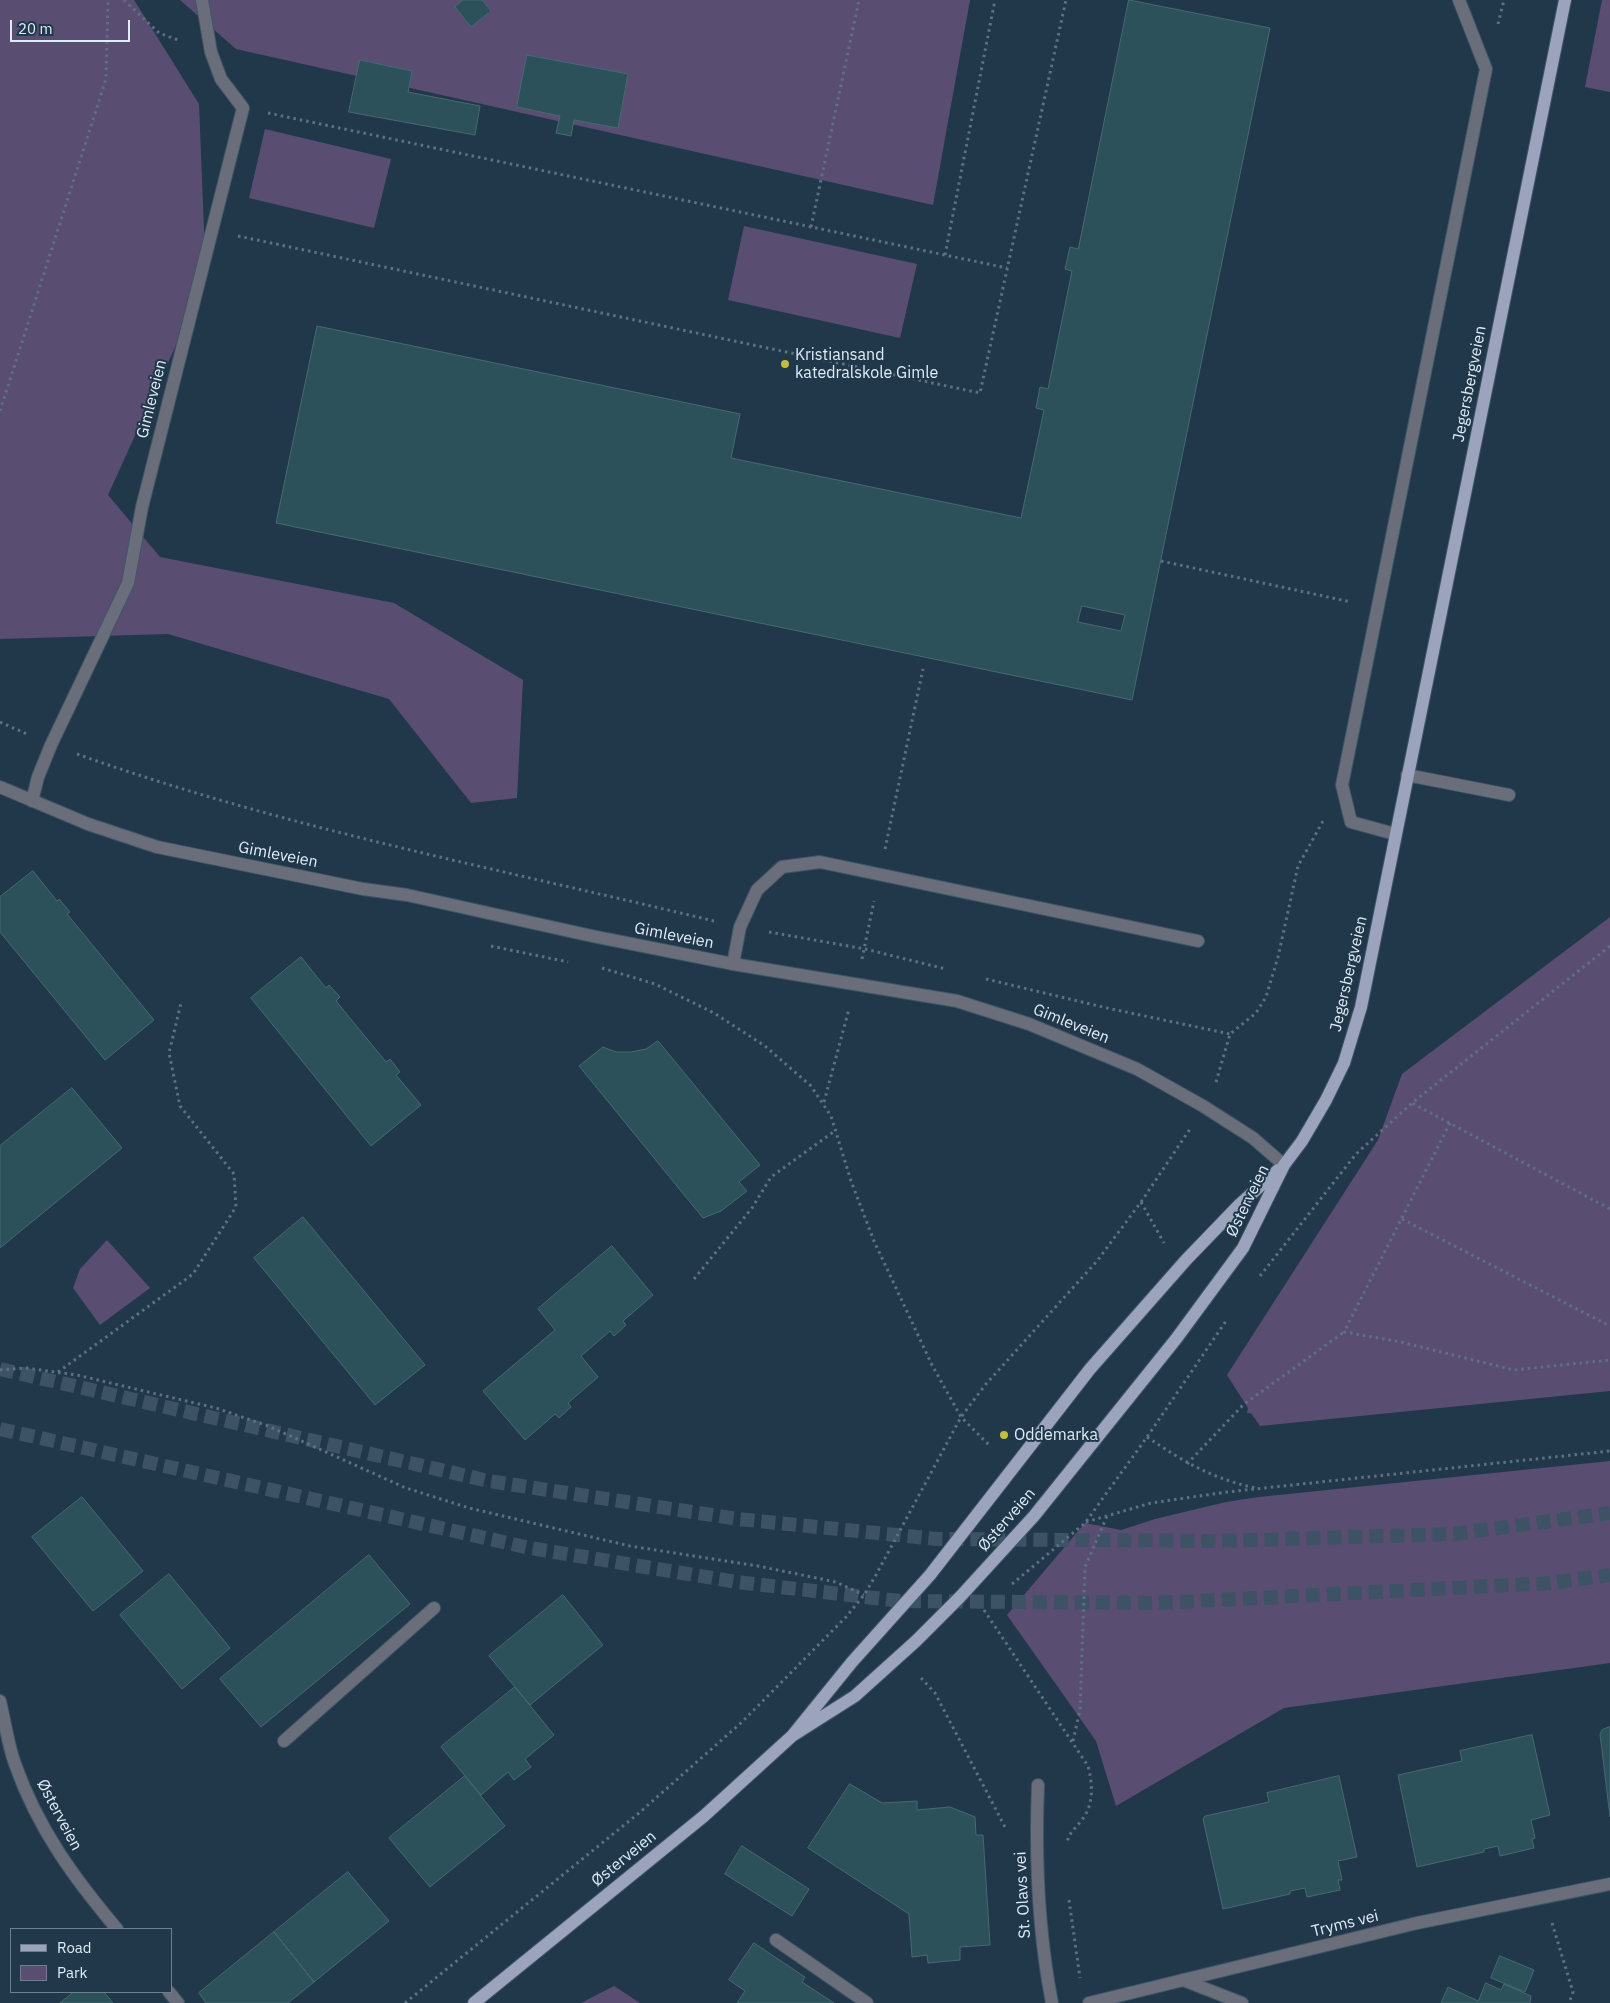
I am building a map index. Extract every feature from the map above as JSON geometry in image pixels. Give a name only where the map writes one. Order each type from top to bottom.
[{"type":"main road","name":"Jegersbergveien","points":[[1284,1165],[1302,1141],[1344,1063],[1360,1007],[1565,0]]},
{"type":"main road","name":"Østerveien","points":[[792,1736],[855,1696],[916,1641],[960,1597],[1034,1516],[1219,1283],[1243,1248],[1284,1165]]},
{"type":"main road","name":"Østerveien","points":[[474,2003],[704,1816],[792,1736],[852,1662],[930,1575],[1090,1369],[1186,1260],[1239,1205],[1284,1165]]},
{"type":"street","points":[[202,0],[211,52],[221,79],[243,108]]},
{"type":"street","points":[[1395,834],[1351,822],[1342,785],[1486,69],[1459,0]]},
{"type":"street","name":"Gimleveien","points":[[32,801],[38,777],[51,745],[128,583],[142,507],[210,230],[243,108]]},
{"type":"street","points":[[1407,776],[1510,795]]},
{"type":"street","name":"Gimleveien","points":[[0,787],[32,801],[157,847],[363,889],[408,895],[592,936],[733,964],[957,1002],[1029,1024],[1136,1069],[1203,1106],[1253,1138],[1284,1165]]},
{"type":"street","points":[[733,964],[740,928],[756,890],[782,867],[820,862],[1198,941]]},
{"type":"street","points":[[284,1741],[434,1608]]},
{"type":"street","name":"Østerveien","points":[[0,1702],[15,1764],[42,1825],[76,1881],[116,1928]]},
{"type":"street","name":"St. Olavs vei","points":[[1038,1785],[1036,1832],[1042,1951],[1052,2003]]},
{"type":"street","name":"Tryms vei","points":[[1089,2003],[1417,1923],[1610,1884]]},
{"type":"street","points":[[776,1940],[867,2003]]},
{"type":"street","points":[[1183,1980],[1242,2003]]},
{"type":"street","points":[[170,1993],[178,2003]]},
{"type":"path","points":[[0,410],[106,79],[108,0]]},
{"type":"path","points":[[124,0],[159,33],[211,52]]},
{"type":"path","points":[[811,227],[859,0]]},
{"type":"path","points":[[945,255],[995,0]]},
{"type":"path","points":[[210,230],[980,393],[1066,0]]},
{"type":"path","points":[[243,108],[1007,268]]},
{"type":"path","points":[[1160,561],[1378,608]]},
{"type":"path","points":[[860,967],[923,669]]},
{"type":"path","points":[[0,722],[51,745],[150,780],[280,818],[391,847],[740,928],[865,949],[952,970]]},
{"type":"path","points":[[1215,1083],[1230,1034],[1256,1012],[1266,997],[1278,957],[1298,866],[1342,785]]},
{"type":"path","points":[[491,946],[569,962]]},
{"type":"path","points":[[1259,1276],[1356,1154],[1412,1103],[1610,946]]},
{"type":"path","points":[[598,968],[655,984],[714,1013],[782,1058],[811,1086],[824,1103],[836,1130],[851,1181],[874,1241],[932,1365],[961,1417],[990,1446]]},
{"type":"path","points":[[981,978],[1107,1008],[1230,1034]]},
{"type":"path","points":[[58,1372],[193,1274],[236,1207],[234,1174],[180,1106],[170,1053],[181,1003]]},
{"type":"path","points":[[824,1103],[850,1007]]},
{"type":"path","points":[[1412,1103],[1610,1209]]},
{"type":"path","points":[[405,2003],[646,1807],[742,1722],[846,1617],[864,1596],[961,1417],[986,1384],[1097,1261],[1141,1202],[1194,1123]]},
{"type":"path","points":[[1187,1464],[1243,1405],[1344,1332],[1450,1123]]},
{"type":"path","points":[[694,1279],[752,1208],[771,1177],[836,1130]]},
{"type":"path","points":[[1141,1202],[1165,1244],[1171,1248]]},
{"type":"path","points":[[1402,1219],[1610,1326]]},
{"type":"path","points":[[1230,1316],[1147,1438],[1085,1523],[1150,1503],[1258,1489],[1610,1451]]},
{"type":"path","points":[[1344,1332],[1401,1342],[1514,1370],[1610,1360]]},
{"type":"path","points":[[0,1370],[26,1368],[58,1372],[126,1385],[216,1408],[268,1426],[406,1488],[469,1508],[630,1546],[758,1566],[836,1582],[864,1596]]},
{"type":"path","points":[[1147,1438],[1187,1464],[1231,1482],[1258,1489]]},
{"type":"path","points":[[1073,1742],[1080,1710],[1085,1566],[1107,1516]]},
{"type":"path","points":[[921,1678],[935,1693],[1005,1827]]},
{"type":"path","points":[[1544,1896],[1573,1992],[1569,2003]]},
{"type":"green space","points":[[0,0],[134,0],[199,104],[206,279],[108,495],[160,557],[394,603],[523,680],[517,798],[471,803],[389,699],[168,634],[0,639]]},
{"type":"green space","points":[[180,0],[970,0],[933,205],[236,49]]},
{"type":"green space","points":[[1602,0],[1610,0],[1610,92],[1585,87]]},
{"type":"green space","points":[[265,129],[391,159],[374,228],[249,198]]},
{"type":"green space","points":[[744,226],[917,264],[900,338],[728,300]]},
{"type":"green space","points":[[1610,917],[1610,1391],[1260,1426],[1251,1413],[1247,1413],[1248,1408],[1227,1375],[1378,1140],[1402,1074]]},
{"type":"green space","points":[[107,1240],[150,1288],[100,1325],[73,1288],[80,1269]]},
{"type":"green space","points":[[1610,1461],[1610,1663],[1284,1708],[1116,1806],[1096,1741],[1007,1615],[1085,1523],[1121,1530],[1155,1519],[1226,1502],[1259,1497]]},
{"type":"green space","points":[[614,1986],[640,2003],[581,2003]]},
{"type":"building","points":[[463,0],[482,0],[491,11],[471,27],[455,7]]},
{"type":"building","points":[[1129,0],[1270,28],[1132,700],[276,523],[317,326],[740,414],[731,458],[1021,518],[1044,410],[1036,408],[1040,387],[1048,389],[1072,271],[1065,269],[1070,247],[1078,249]],"holes":[[[1082,606],[1125,615],[1121,631],[1078,622]]]},
{"type":"building","points":[[527,55],[628,74],[618,128],[574,120],[571,136],[556,133],[560,116],[517,107]]},
{"type":"building","points":[[360,60],[412,71],[408,92],[480,106],[475,135],[349,112]]},
{"type":"building","points":[[33,871],[57,901],[59,899],[70,912],[67,914],[154,1020],[105,1060],[0,932],[0,897]]},
{"type":"building","points":[[301,957],[326,988],[329,985],[340,997],[336,1001],[386,1062],[390,1059],[400,1072],[396,1075],[421,1105],[371,1146],[251,998]]},
{"type":"building","points":[[658,1041],[760,1165],[739,1182],[747,1191],[721,1211],[703,1218],[579,1066],[603,1047],[616,1052],[631,1052],[646,1049]]},
{"type":"building","points":[[72,1088],[122,1148],[0,1248],[0,1146]]},
{"type":"building","points":[[303,1217],[425,1365],[375,1405],[254,1258]]},
{"type":"building","points":[[612,1246],[653,1295],[623,1321],[626,1325],[614,1336],[610,1331],[581,1356],[598,1377],[568,1403],[571,1407],[559,1418],[555,1414],[525,1440],[483,1391],[555,1330],[538,1309]]},
{"type":"building","points":[[82,1497],[143,1571],[93,1611],[32,1537]]},
{"type":"building","points":[[369,1555],[410,1604],[261,1727],[220,1679]]},
{"type":"building","points":[[169,1574],[230,1648],[182,1689],[120,1615]]},
{"type":"building","points":[[563,1595],[603,1645],[530,1705],[489,1656]]},
{"type":"building","points":[[515,1687],[554,1735],[525,1759],[531,1767],[514,1780],[508,1772],[481,1795],[441,1747]]},
{"type":"building","points":[[1610,1727],[1610,1817],[1600,1734],[1602,1730]]},
{"type":"building","points":[[1532,1735],[1550,1815],[1531,1820],[1535,1838],[1532,1839],[1534,1848],[1500,1856],[1498,1846],[1484,1849],[1484,1852],[1417,1867],[1398,1775],[1462,1761],[1460,1751]]},
{"type":"building","points":[[465,1776],[505,1826],[430,1887],[389,1838]]},
{"type":"building","points":[[1339,1776],[1357,1857],[1338,1861],[1342,1880],[1338,1880],[1340,1890],[1307,1897],[1305,1888],[1290,1891],[1290,1894],[1223,1909],[1203,1819],[1205,1816],[1269,1802],[1267,1793]]},
{"type":"building","points":[[850,1784],[882,1803],[917,1801],[917,1810],[950,1807],[975,1817],[976,1835],[983,1835],[990,1945],[960,1947],[960,1960],[928,1963],[927,1955],[912,1957],[909,1914],[808,1848]]},
{"type":"building","points":[[742,1846],[809,1889],[792,1916],[725,1874]]},
{"type":"building","points":[[348,1872],[389,1921],[314,1982],[274,1932]]},
{"type":"building","points":[[274,1932],[314,1982],[288,2003],[206,2003],[199,1993]]},
{"type":"building","points":[[754,1943],[805,1977],[802,1982],[834,2003],[737,2003],[745,1991],[729,1980]]},
{"type":"building","points":[[1500,1956],[1534,1970],[1525,1992],[1491,1978]]},
{"type":"building","points":[[1486,1983],[1501,1990],[1504,1984],[1531,1996],[1530,2003],[1441,2003],[1448,1987],[1478,2001]]},
{"type":"building","points":[[73,1993],[105,1993],[113,2003],[60,2003]]},
{"type":"tunnel","points":[[0,1369],[489,1481],[738,1519],[937,1539],[1218,1541],[1454,1534],[1610,1513]]},
{"type":"tunnel","points":[[0,1429],[530,1548],[737,1582],[900,1601],[1159,1603],[1550,1583],[1610,1575]]},
{"type":"place","name":"Kristiansand katedralskole Gimle","points":[[785,364]]},
{"type":"place","name":"Oddemarka","points":[[1004,1435]]}]
